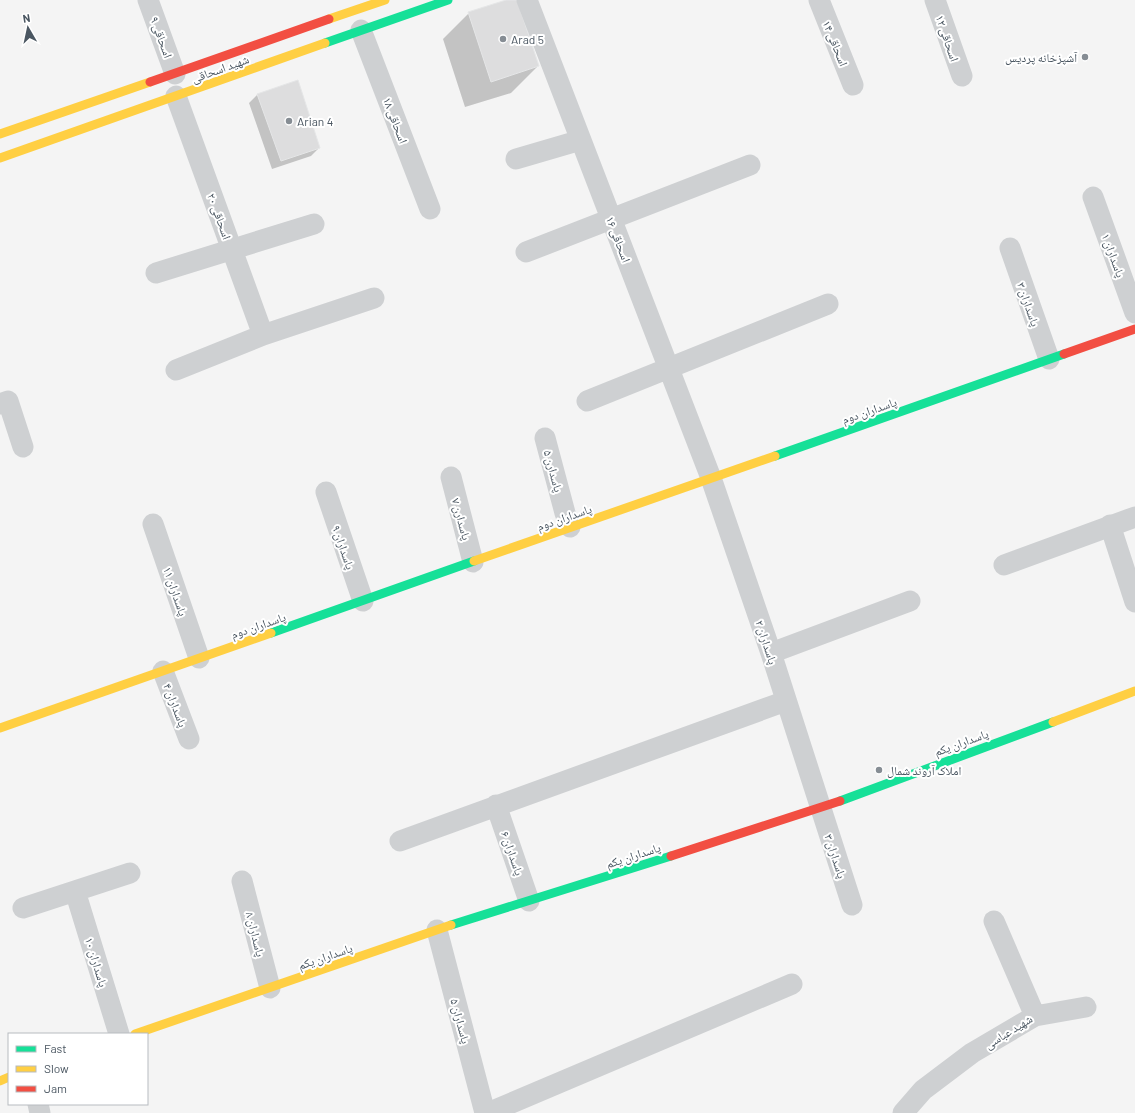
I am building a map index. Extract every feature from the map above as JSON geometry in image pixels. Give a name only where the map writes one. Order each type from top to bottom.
[{"type":"street","name":"اسحاقی ۹","points":[[148,0],[176,74]]},
{"type":"street","name":"شهید اسحاقی","points":[[0,158],[21,139],[176,74],[385,0]]},
{"type":"street","name":"شهید اسحاقی","points":[[0,134],[21,139],[176,96],[448,0]]},
{"type":"street","name":"اسحاقی ۱۶","points":[[527,0],[711,478]]},
{"type":"street","name":"اسحاقی ۱۴","points":[[819,0],[853,85]]},
{"type":"street","name":"اسحاقی ۱۲","points":[[935,0],[962,76]]},
{"type":"street","name":"اسحاقی ۱۸","points":[[361,30],[430,209]]},
{"type":"street","name":"اسحاقی ۲۰","points":[[176,96],[263,335]]},
{"type":"street","points":[[516,159],[581,140]]},
{"type":"street","points":[[526,252],[750,165]]},
{"type":"street","name":"پاسداران ۱","points":[[1093,196],[1135,313]]},
{"type":"street","points":[[156,273],[314,224]]},
{"type":"street","name":"پاسداران ۳","points":[[1010,248],[1049,359]]},
{"type":"street","points":[[176,370],[263,335],[374,298]]},
{"type":"street","points":[[587,401],[828,304]]},
{"type":"street","name":"پاسداران دوم","points":[[0,728],[1135,329]]},
{"type":"street","points":[[0,404],[8,401],[23,447]]},
{"type":"street","name":"پاسدارن ۵","points":[[545,438],[564,513],[570,527]]},
{"type":"street","name":"پاسدارن ۷","points":[[451,477],[473,562]]},
{"type":"street","name":"پاسداران ۲","points":[[711,478],[771,653],[820,808]]},
{"type":"street","name":"پاسداران ۹","points":[[326,492],[363,601]]},
{"type":"street","points":[[1004,565],[1135,517]]},
{"type":"street","name":"پاسداران ۱۱","points":[[153,524],[199,658]]},
{"type":"street","points":[[1110,525],[1135,602]]},
{"type":"street","points":[[771,653],[910,601]]},
{"type":"street","name":"پاسداران ۴","points":[[163,671],[190,739]]},
{"type":"street","name":"پاسداران یکم","points":[[138,1033],[437,930],[820,808],[1135,691]]},
{"type":"street","points":[[400,841],[786,701]]},
{"type":"street","name":"پاسداران ۶","points":[[496,805],[529,900]]},
{"type":"street","name":"پاسداران ۳","points":[[820,808],[852,905]]},
{"type":"street","points":[[23,908],[130,872]]},
{"type":"street","name":"پاسداران ۸","points":[[242,881],[270,988]]},
{"type":"street","name":"پاسداران ۱۰","points":[[75,891],[119,1033]]},
{"type":"street","name":"شهید عباسی","points":[[903,1113],[923,1090],[972,1053],[1036,1016],[994,921]]},
{"type":"street","name":"پاسداران ۵","points":[[437,930],[485,1113]]},
{"type":"street","points":[[488,1113],[792,984]]},
{"type":"street","points":[[1036,1016],[1086,1007]]},
{"type":"building","name":"Arad 5","points":[[506,0],[517,0],[539,66],[491,82],[468,12]]},
{"type":"building","name":"Arian 4","points":[[298,80],[320,148],[281,161],[257,94]]},
{"type":"traffic: fast","points":[[325,43],[448,0]]},
{"type":"traffic: fast","points":[[775,456],[1064,354]]},
{"type":"traffic: fast","points":[[271,633],[474,561]]},
{"type":"traffic: fast","points":[[840,801],[1053,722]]},
{"type":"traffic: fast","points":[[451,925],[671,856]]},
{"type":"traffic: slow","points":[[329,19],[385,0]]},
{"type":"traffic: slow","points":[[0,158],[325,43]]},
{"type":"traffic: slow","points":[[0,134],[150,82]]},
{"type":"traffic: slow","points":[[474,561],[775,456]]},
{"type":"traffic: slow","points":[[0,728],[271,633]]},
{"type":"traffic: slow","points":[[1053,722],[1135,691]]},
{"type":"traffic: slow","points":[[138,1033],[451,925]]},
{"type":"traffic: slow","points":[[0,1081],[8,1077]]},
{"type":"traffic: jam","points":[[150,82],[329,19]]},
{"type":"traffic: jam","points":[[1064,354],[1135,329]]},
{"type":"traffic: jam","points":[[671,856],[840,801]]},
{"type":"place","name":"Arad 5","points":[[503,39]]},
{"type":"place","name":"آشپزخانه پردیس","points":[[1085,57]]},
{"type":"place","name":"Arian 4","points":[[289,121]]},
{"type":"place","name":"املاک آروند شمال","points":[[879,770]]}]
